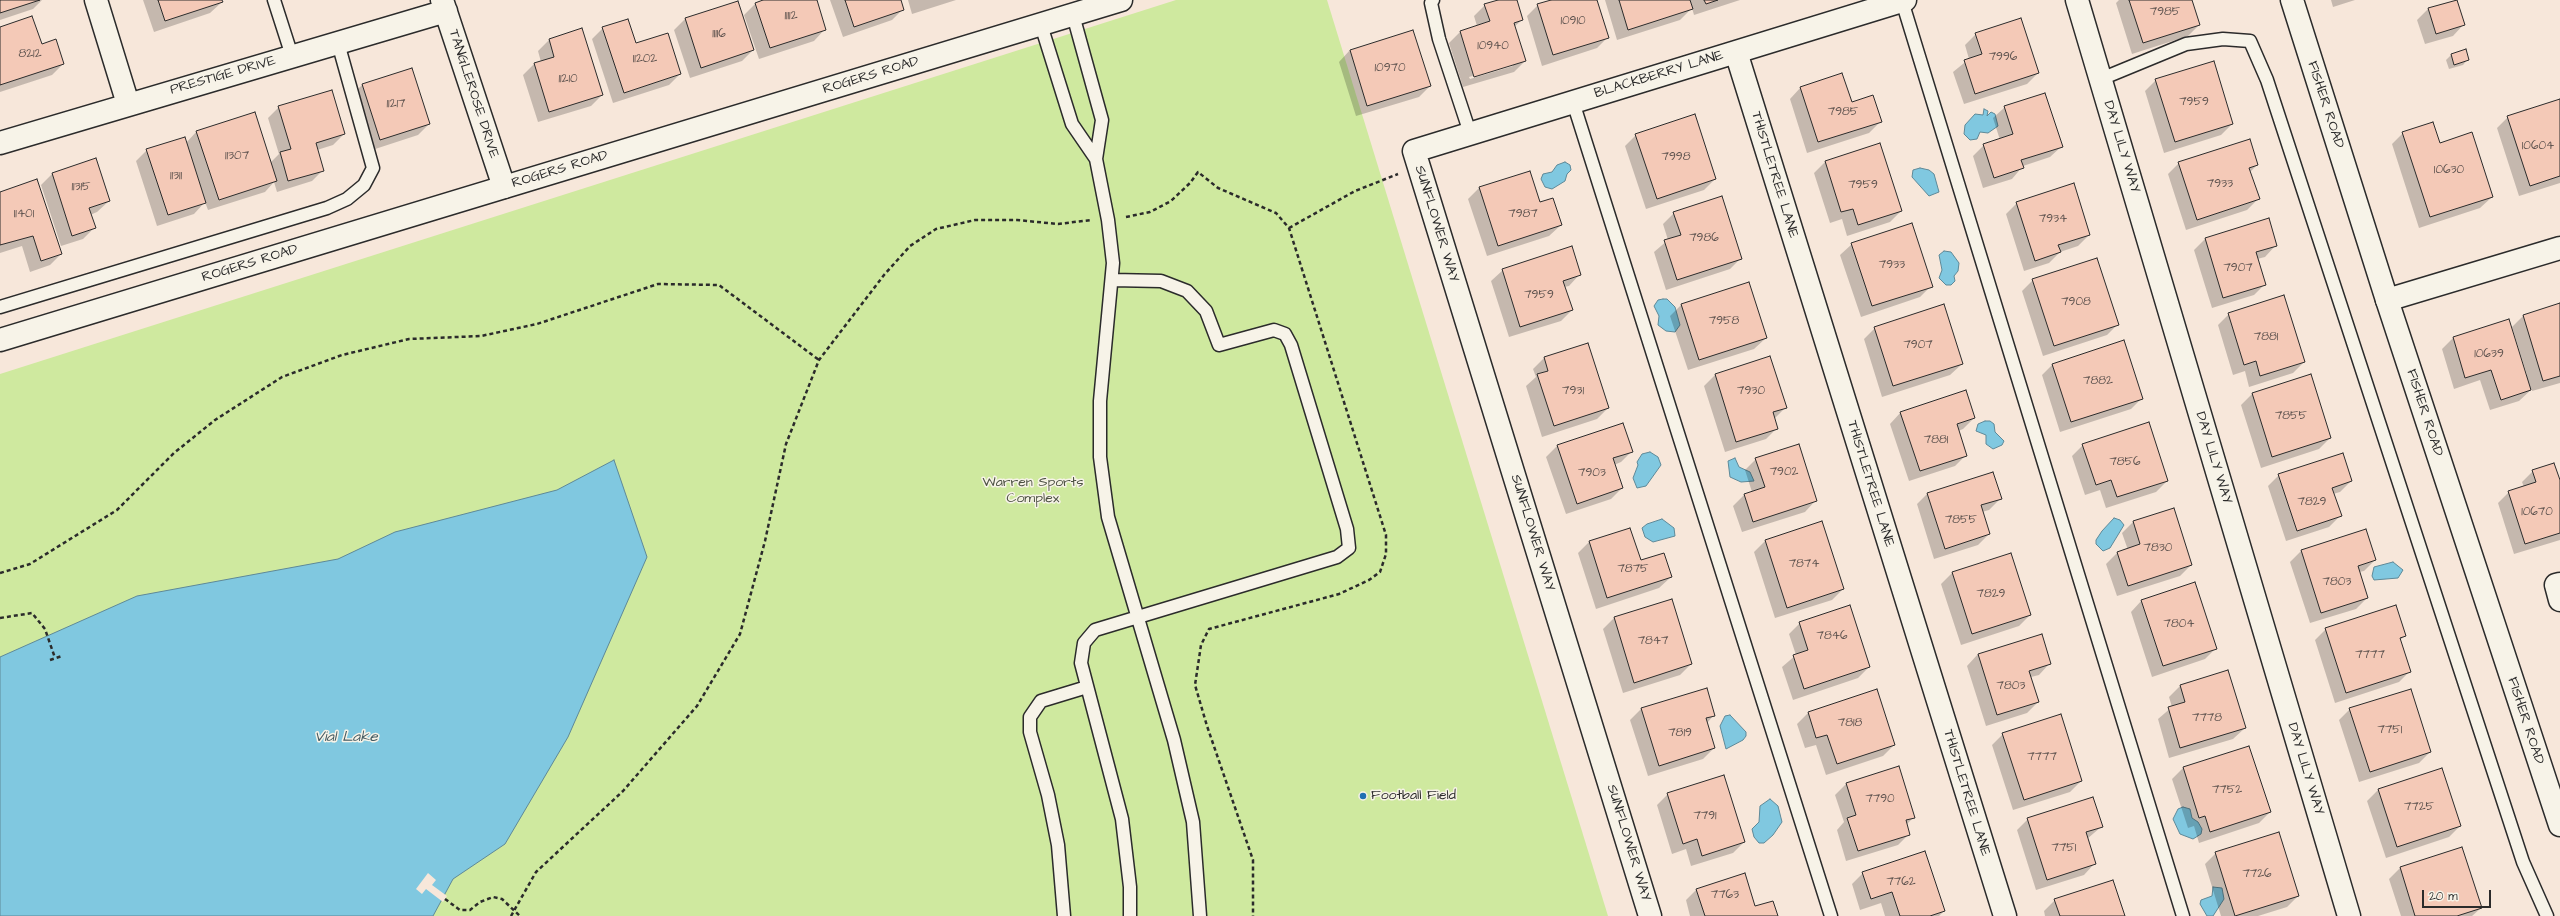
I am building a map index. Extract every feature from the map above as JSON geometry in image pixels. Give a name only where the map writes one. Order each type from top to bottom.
[{"type":"street","points":[[96,0],[128,104]]},
{"type":"street","name":"ROGERS ROAD","points":[[0,340],[1121,0]]},
{"type":"street","name":"BLACKBERRY LANE","points":[[1416,157],[1470,134],[1903,0]]},
{"type":"street","name":"DAY LILY WAY","points":[[2077,0],[2349,916]]},
{"type":"street","name":"FISHER ROAD","points":[[2292,0],[2387,300],[2560,825]]},
{"type":"street","name":"PRESTIGE DRIVE","points":[[0,143],[338,43],[444,6]]},
{"type":"street","name":"TANGLEROSE DRIVE","points":[[444,6],[504,187]]},
{"type":"street","name":"THISTLETREE LANE","points":[[1736,52],[2005,916]]},
{"type":"street","name":"SUNFLOWER WAY","points":[[1416,157],[1650,916]]},
{"type":"street","points":[[2387,300],[2560,248]]},
{"type":"lane","points":[[274,0],[292,56]]},
{"type":"lane","points":[[1434,0],[1432,3],[1440,39],[1470,134]]},
{"type":"lane","points":[[1903,0],[2183,916]]},
{"type":"lane","points":[[1073,15],[1102,120],[1096,159],[1108,220],[1113,280],[1100,401],[1100,457],[1108,517],[1136,617],[1174,740],[1193,822],[1200,916]]},
{"type":"lane","points":[[1041,24],[1072,124],[1096,159]]},
{"type":"lane","points":[[2101,79],[2186,44],[2223,40],[2250,42],[2267,80],[2523,862],[2547,916]]},
{"type":"lane","points":[[0,307],[327,208],[353,194],[364,185],[373,168],[338,43]]},
{"type":"lane","points":[[1573,102],[1831,916]]},
{"type":"lane","points":[[1113,280],[1161,281],[1187,291],[1206,311],[1219,345],[1274,330],[1285,334],[1291,345],[1345,521],[1349,548],[1337,557],[1095,630],[1084,643],[1080,663],[1122,819],[1130,887],[1130,916]]},
{"type":"lane","points":[[1064,916],[1058,845],[1048,796],[1030,732],[1030,716],[1040,702],[1087,687]]},
{"type":"path","points":[[1289,228],[1416,157]]},
{"type":"path","points":[[511,916],[536,872],[623,791],[697,706],[740,634],[765,541],[786,444],[819,360],[910,246],[936,229],[975,220],[1017,220],[1058,224],[1108,220],[1150,212],[1171,201],[1190,183],[1198,172],[1218,188],[1276,213],[1289,228],[1386,535],[1386,554],[1380,572],[1363,583],[1339,594],[1209,629],[1201,645],[1195,685],[1207,726],[1253,860],[1253,916]]},
{"type":"path","points":[[0,573],[30,564],[116,510],[174,453],[215,420],[282,377],[342,355],[409,339],[481,336],[530,325],[658,284],[719,285],[819,360]]},
{"type":"path","points":[[0,618],[32,613],[45,629],[55,658]]},
{"type":"path","points":[[50,660],[62,656]]},
{"type":"path","points":[[445,899],[460,910],[470,910],[480,902],[493,897],[502,899],[520,916]]},
{"type":"green space","name":"Warren Sports Complex","points":[[1176,0],[1327,0],[1608,916],[0,916],[0,374]]},
{"type":"water","points":[[1984,109],[1988,111],[1987,116],[1991,112],[1995,114],[1998,126],[1988,133],[1980,132],[1977,139],[1970,140],[1964,134],[1965,125],[1975,114],[1983,115]]},
{"type":"water","points":[[1565,162],[1570,165],[1571,170],[1567,174],[1565,181],[1552,189],[1545,187],[1541,179],[1543,174],[1552,172],[1557,165]]},
{"type":"water","points":[[1920,168],[1929,170],[1934,174],[1939,192],[1929,196],[1912,177],[1913,170]]},
{"type":"water","points":[[1944,251],[1951,252],[1959,263],[1958,271],[1954,276],[1955,281],[1951,285],[1946,285],[1939,278],[1942,270],[1939,255]]},
{"type":"water","points":[[1667,299],[1675,307],[1680,325],[1675,332],[1666,331],[1658,325],[1659,316],[1654,306],[1658,300]]},
{"type":"water","points":[[1985,421],[1990,421],[1994,424],[1995,432],[2004,441],[2002,445],[1993,449],[1986,444],[1986,435],[1976,431],[1978,424]]},
{"type":"water","points":[[1650,452],[1658,457],[1661,465],[1646,486],[1637,488],[1633,478],[1638,465],[1637,462],[1642,454]]},
{"type":"water","points":[[1735,458],[1739,467],[1750,472],[1754,481],[1741,482],[1730,477],[1728,461]]},
{"type":"water","name":"Vial Lake","points":[[614,460],[647,557],[568,737],[505,844],[453,879],[433,916],[0,916],[0,657],[137,596],[338,559],[395,532],[557,490]]},
{"type":"water","points":[[2114,518],[2120,520],[2124,525],[2110,548],[2103,551],[2096,544],[2096,540]]},
{"type":"water","points":[[1662,519],[1674,528],[1675,536],[1653,542],[1645,537],[1642,528],[1647,524]]},
{"type":"water","points":[[2393,562],[2403,570],[2398,578],[2374,580],[2372,576],[2374,567]]},
{"type":"water","points":[[1730,715],[1746,732],[1746,736],[1743,740],[1726,749],[1720,726],[1725,716]]},
{"type":"water","points":[[1770,799],[1778,806],[1782,822],[1773,835],[1764,843],[1759,843],[1754,837],[1752,829],[1759,822],[1760,806]]},
{"type":"water","points":[[2183,807],[2190,809],[2192,818],[2198,822],[2202,829],[2201,834],[2193,839],[2180,834],[2173,819],[2178,809]]},
{"type":"water","points":[[2213,887],[2222,888],[2224,899],[2213,916],[2207,916],[2200,904],[2201,900],[2212,896]]},
{"type":"pier","points":[[428,873],[436,880],[432,885],[447,896],[443,902],[426,889],[422,894],[416,889]]},
{"type":"building","points":[[0,0],[40,0],[0,13]]},
{"type":"building","points":[[158,0],[222,0],[223,2],[165,21]]},
{"type":"building","points":[[763,0],[817,0],[826,30],[770,48],[755,3]]},
{"type":"building","points":[[845,0],[901,0],[904,10],[854,27]]},
{"type":"building","points":[[1498,0],[1517,0],[1523,20],[1514,23],[1526,61],[1474,77],[1460,31],[1490,21],[1484,4]]},
{"type":"building","points":[[1551,0],[1597,0],[1609,38],[1553,55],[1537,4]]},
{"type":"building","points":[[1619,0],[1690,0],[1693,9],[1628,30]]},
{"type":"building","points":[[1704,0],[1718,0],[1706,4]]},
{"type":"building","points":[[2129,0],[2192,0],[2200,25],[2143,43]]},
{"type":"building","points":[[2457,0],[2465,25],[2436,34],[2428,8]]},
{"type":"building","points":[[738,1],[754,50],[701,68],[685,18]]},
{"type":"building","points":[[32,16],[42,44],[56,39],[64,64],[0,85],[0,27]]},
{"type":"building","points":[[2021,18],[2039,73],[1975,94],[1964,60],[1982,54],[1975,33]]},
{"type":"building","points":[[628,19],[636,43],[668,33],[681,74],[624,93],[602,27]]},
{"type":"building","points":[[582,28],[603,95],[549,112],[534,63],[554,57],[549,39]]},
{"type":"building","points":[[1413,30],[1431,86],[1367,106],[1350,50]]},
{"type":"building","points":[[2466,49],[2469,60],[2454,65],[2451,54]]},
{"type":"building","points":[[2214,61],[2233,124],[2175,142],[2155,79]]},
{"type":"building","points":[[412,68],[430,124],[380,140],[362,84]]},
{"type":"building","points":[[1842,73],[1852,102],[1873,95],[1882,122],[1818,142],[1800,87]]},
{"type":"building","points":[[332,90],[345,134],[316,143],[324,171],[288,181],[280,152],[291,149],[278,106]]},
{"type":"building","points":[[2045,93],[2063,147],[2021,160],[2024,168],[1994,178],[1983,144],[2013,134],[2004,106]]},
{"type":"building","points":[[2560,99],[2560,176],[2530,186],[2507,116]]},
{"type":"building","points":[[255,112],[277,181],[219,200],[196,131]]},
{"type":"building","points":[[1695,114],[1716,179],[1657,199],[1635,134]]},
{"type":"building","points":[[2433,122],[2440,143],[2472,132],[2493,197],[2430,217],[2402,132]]},
{"type":"building","points":[[185,137],[206,203],[168,215],[146,149]]},
{"type":"building","points":[[2250,139],[2258,165],[2249,168],[2260,199],[2197,220],[2178,162]]},
{"type":"building","points":[[1880,143],[1902,211],[1858,225],[1853,209],[1841,212],[1825,161]]},
{"type":"building","points":[[96,158],[110,201],[89,208],[96,228],[72,236],[52,173]]},
{"type":"building","points":[[1530,171],[1540,202],[1553,198],[1562,225],[1498,246],[1479,187]]},
{"type":"building","points":[[37,179],[62,254],[41,261],[33,236],[0,245],[0,192]]},
{"type":"building","points":[[2074,183],[2090,235],[2058,245],[2061,252],[2035,261],[2016,202]]},
{"type":"building","points":[[1722,196],[1742,259],[1677,280],[1664,240],[1681,235],[1673,212]]},
{"type":"building","points":[[2269,218],[2277,246],[2256,252],[2266,285],[2223,298],[2205,238]]},
{"type":"building","points":[[1912,223],[1933,287],[1872,306],[1851,243]]},
{"type":"building","points":[[1572,246],[1581,275],[1563,281],[1573,310],[1520,327],[1502,269]]},
{"type":"building","points":[[2097,258],[2119,325],[2054,346],[2032,279]]},
{"type":"building","points":[[1749,282],[1767,338],[1699,360],[1681,304]]},
{"type":"building","points":[[2284,295],[2305,362],[2260,376],[2256,361],[2244,365],[2228,313]]},
{"type":"building","points":[[2560,303],[2560,376],[2543,381],[2523,315]]},
{"type":"building","points":[[1944,304],[1963,364],[1893,386],[1874,327]]},
{"type":"building","points":[[2509,319],[2531,390],[2501,400],[2491,370],[2465,378],[2453,337]]},
{"type":"building","points":[[2124,340],[2143,399],[2071,422],[2052,364]]},
{"type":"building","points":[[1588,343],[1609,408],[1554,426],[1537,374],[1548,371],[1544,357]]},
{"type":"building","points":[[1770,356],[1787,408],[1773,412],[1778,429],[1736,442],[1715,374]]},
{"type":"building","points":[[2311,374],[2331,438],[2272,457],[2252,393]]},
{"type":"building","points":[[1966,390],[1975,418],[1957,424],[1967,456],[1920,471],[1900,412]]},
{"type":"building","points":[[2149,422],[2168,481],[2117,497],[2111,480],[2096,485],[2082,444]]},
{"type":"building","points":[[1623,423],[1633,452],[1613,458],[1623,488],[1577,504],[1557,445]]},
{"type":"building","points":[[1799,444],[1817,501],[1753,522],[1744,494],[1765,487],[1755,458]]},
{"type":"building","points":[[2343,453],[2352,481],[2332,488],[2342,516],[2297,531],[2278,474]]},
{"type":"building","points":[[2554,463],[2560,480],[2560,533],[2525,544],[2508,491],[2536,482],[2532,470]]},
{"type":"building","points":[[1993,472],[2002,499],[1981,505],[1990,534],[1945,549],[1927,493]]},
{"type":"building","points":[[2174,508],[2192,565],[2128,586],[2117,552],[2140,544],[2133,521]]},
{"type":"building","points":[[1822,521],[1844,589],[1787,608],[1765,540]]},
{"type":"building","points":[[1630,528],[1641,560],[1664,553],[1672,577],[1607,598],[1589,541]]},
{"type":"building","points":[[2366,529],[2376,560],[2358,566],[2368,598],[2321,613],[2301,550]]},
{"type":"building","points":[[2011,553],[2031,615],[1972,634],[1952,572]]},
{"type":"building","points":[[2195,582],[2217,649],[2163,666],[2141,600]]},
{"type":"building","points":[[1672,599],[1692,664],[1634,683],[1614,617]]},
{"type":"building","points":[[1850,605],[1870,667],[1804,689],[1793,655],[1808,650],[1799,622]]},
{"type":"building","points":[[2396,605],[2406,636],[2400,638],[2411,672],[2346,693],[2325,628]]},
{"type":"building","points":[[2042,634],[2051,664],[2029,671],[2039,702],[1997,715],[1978,654]]},
{"type":"building","points":[[2228,670],[2246,728],[2180,748],[2168,707],[2185,702],[2180,685]]},
{"type":"building","points":[[1707,688],[1715,716],[1706,718],[1715,748],[1659,766],[1641,708]]},
{"type":"building","points":[[1877,689],[1895,745],[1837,764],[1827,735],[1816,738],[1808,712]]},
{"type":"building","points":[[2411,689],[2431,752],[2370,772],[2349,708]]},
{"type":"building","points":[[2061,714],[2082,781],[2024,800],[2002,733]]},
{"type":"building","points":[[2249,746],[2271,812],[2210,832],[2205,816],[2199,818],[2183,767]]},
{"type":"building","points":[[1899,766],[1915,818],[1906,820],[1910,835],[1858,851],[1847,818],[1856,815],[1846,783]]},
{"type":"building","points":[[2442,768],[2461,826],[2397,847],[2378,789]]},
{"type":"building","points":[[1724,775],[1745,842],[1702,856],[1697,839],[1683,844],[1667,793]]},
{"type":"building","points":[[2093,797],[2103,827],[2086,832],[2096,864],[2047,880],[2027,818]]},
{"type":"building","points":[[2279,832],[2299,896],[2235,916],[2215,852]]},
{"type":"building","points":[[2462,847],[2482,908],[2457,916],[2415,916],[2400,867]]},
{"type":"building","points":[[1925,851],[1945,911],[1930,916],[1900,916],[1892,892],[1871,899],[1862,872]]},
{"type":"building","points":[[1745,873],[1755,906],[1773,901],[1778,916],[1705,916],[1696,889]]},
{"type":"building","points":[[2113,880],[2125,916],[2060,916],[2054,899]]},
{"type":"place","name":"Football Field","points":[[1363,796]]}]
